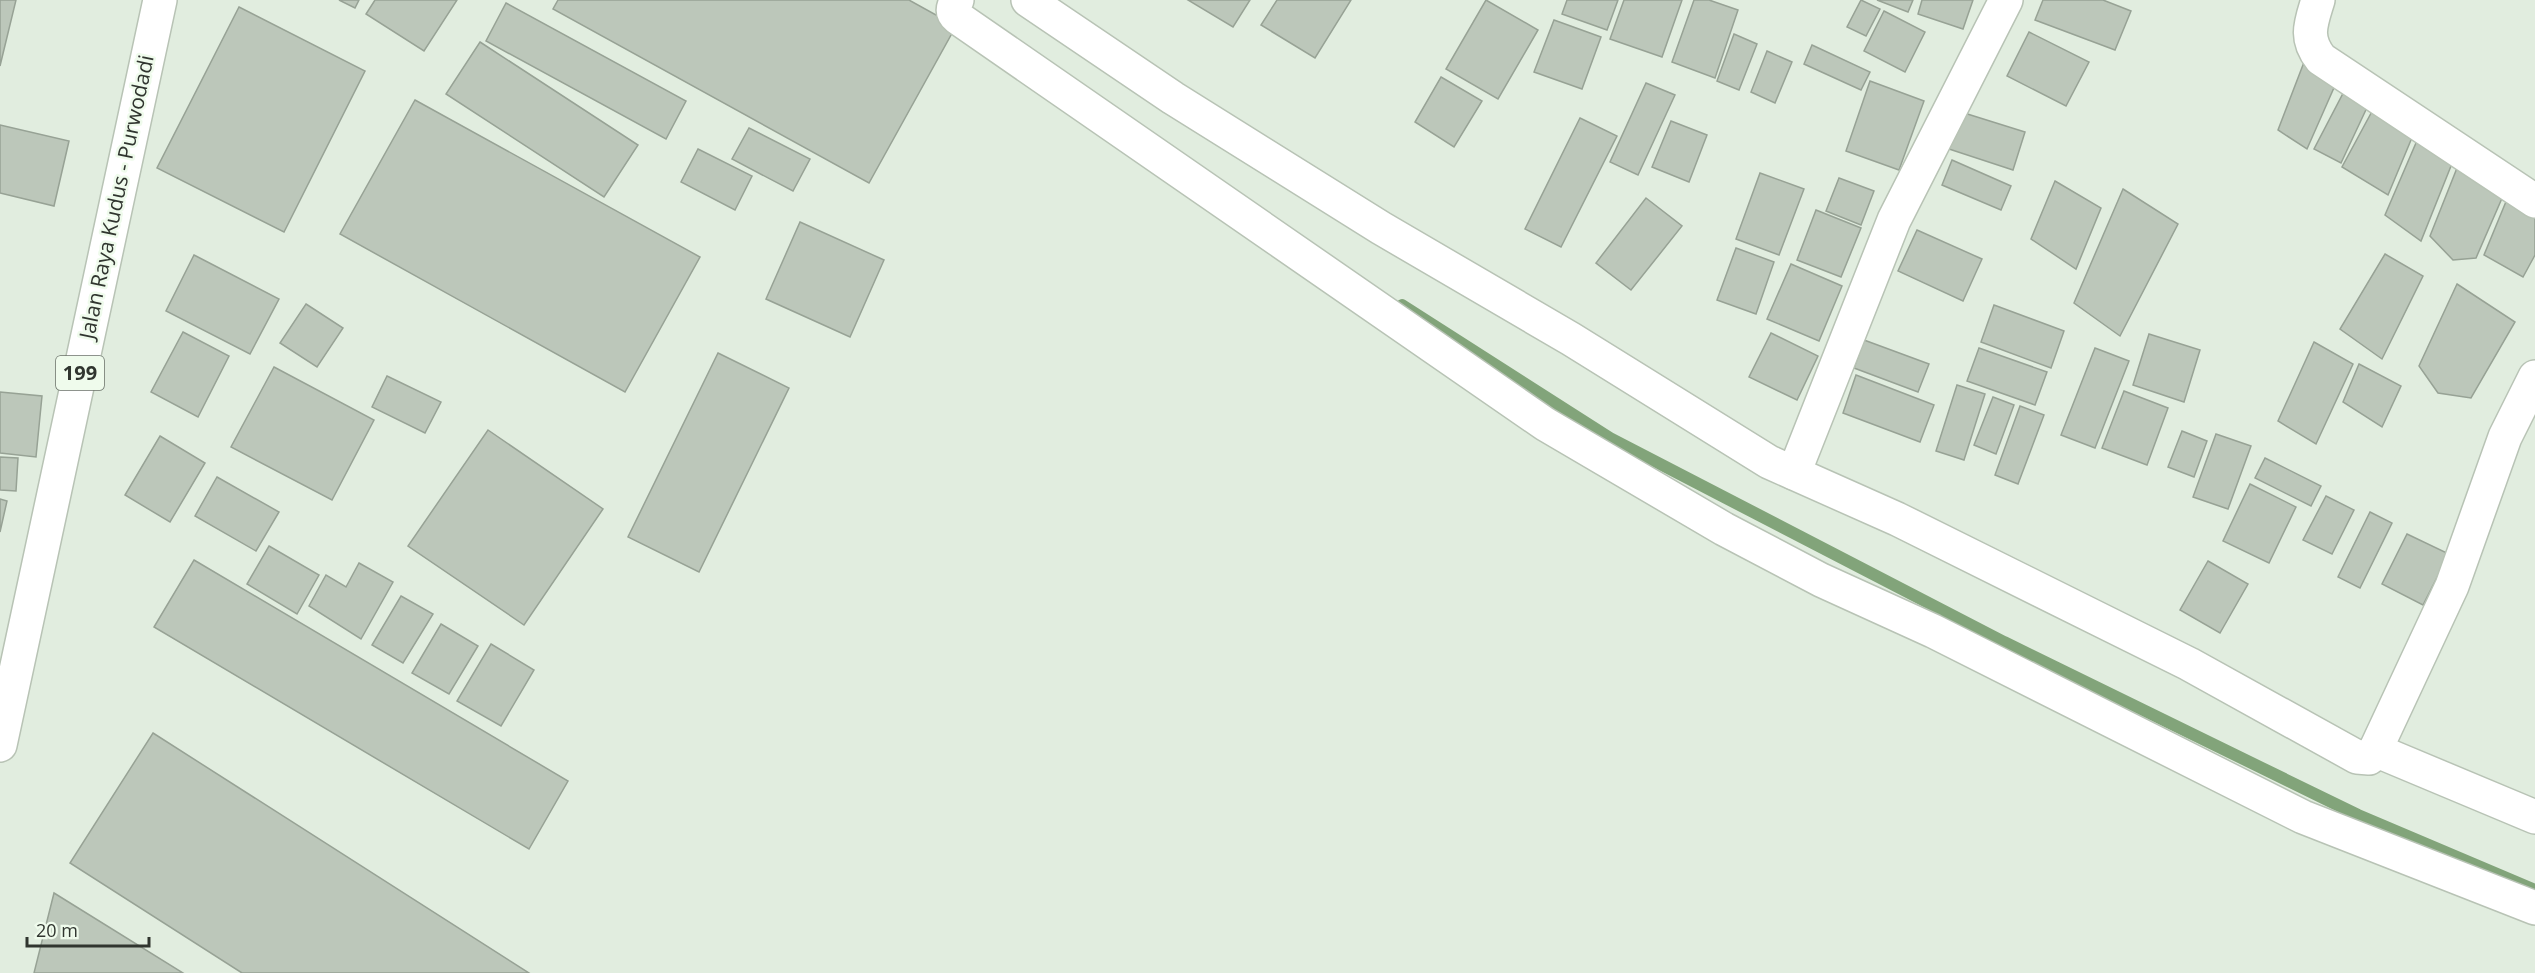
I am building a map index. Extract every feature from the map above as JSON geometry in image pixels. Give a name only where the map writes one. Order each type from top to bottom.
[{"type":"street","name":"Jalan Raya Kudus - Purwodadi","points":[[0,745],[160,0]]},
{"type":"street","points":[[1028,0],[1173,98],[1381,228],[1581,345],[1769,462],[1897,519],[2189,664],[2357,757],[2369,759],[2375,750],[2452,586],[2505,437],[2535,377]]},
{"type":"street","points":[[1794,473],[1894,220],[2006,0]]},
{"type":"street","points":[[2318,0],[2309,38],[2320,59],[2535,201]]},
{"type":"street","points":[[956,2],[954,14],[958,18],[1545,424],[1724,529],[1821,580],[1933,631],[2303,816],[2535,908]]},
{"type":"street","points":[[2375,750],[2535,817]]},
{"type":"building","points":[[0,0],[16,0],[0,66]]},
{"type":"building","points":[[339,0],[359,0],[355,8]]},
{"type":"building","points":[[375,0],[457,0],[424,51],[366,14]]},
{"type":"building","points":[[558,0],[909,0],[956,26],[869,183],[553,9]]},
{"type":"building","points":[[1188,0],[1250,0],[1233,27]]},
{"type":"building","points":[[1277,0],[1351,0],[1315,58],[1261,25]]},
{"type":"building","points":[[1486,0],[1538,30],[1498,99],[1446,69]]},
{"type":"building","points":[[1567,0],[1618,0],[1607,30],[1562,14]]},
{"type":"building","points":[[1624,0],[1682,0],[1662,57],[1610,39]]},
{"type":"building","points":[[1694,0],[1709,0],[1738,10],[1715,78],[1672,62]]},
{"type":"building","points":[[1861,0],[1880,9],[1866,36],[1847,27]]},
{"type":"building","points":[[1877,0],[1913,0],[1908,12]]},
{"type":"building","points":[[1922,0],[1973,0],[1963,29],[1918,14]]},
{"type":"building","points":[[2043,0],[2103,0],[2131,11],[2115,50],[2035,20]]},
{"type":"building","points":[[506,3],[686,101],[666,139],[486,41]]},
{"type":"building","points":[[239,7],[365,71],[284,232],[157,168]]},
{"type":"building","points":[[1884,11],[1925,32],[1905,72],[1864,51]]},
{"type":"building","points":[[1554,20],[1601,37],[1582,89],[1534,72]]},
{"type":"building","points":[[2029,32],[2089,62],[2066,106],[2007,76]]},
{"type":"building","points":[[1734,34],[1757,44],[1739,90],[1717,81]]},
{"type":"building","points":[[480,42],[638,145],[604,197],[446,94]]},
{"type":"building","points":[[1812,45],[1870,72],[1861,90],[1804,64]]},
{"type":"building","points":[[1767,51],[1792,62],[1775,103],[1751,92]]},
{"type":"building","points":[[2306,57],[2340,74],[2307,149],[2278,130]]},
{"type":"building","points":[[1441,77],[1482,101],[1454,147],[1415,122]]},
{"type":"building","points":[[2350,80],[2371,99],[2341,163],[2314,149]]},
{"type":"building","points":[[1870,81],[1924,101],[1899,170],[1846,151]]},
{"type":"building","points":[[1646,83],[1675,95],[1638,175],[1610,162]]},
{"type":"building","points":[[415,100],[700,257],[625,392],[340,234]]},
{"type":"building","points":[[2376,104],[2416,128],[2388,195],[2342,167]]},
{"type":"building","points":[[1961,112],[2025,132],[2013,170],[1949,149]]},
{"type":"building","points":[[1580,118],[1617,136],[1561,247],[1525,229]]},
{"type":"building","points":[[1671,121],[1707,135],[1689,182],[1652,167]]},
{"type":"building","points":[[0,125],[69,141],[54,206],[0,193]]},
{"type":"building","points":[[749,128],[810,159],[793,191],[732,159]]},
{"type":"building","points":[[2422,129],[2455,156],[2421,241],[2385,215]]},
{"type":"building","points":[[698,149],[752,176],[735,210],[681,182]]},
{"type":"building","points":[[2461,158],[2506,189],[2476,258],[2453,260],[2430,236]]},
{"type":"building","points":[[1952,160],[2011,186],[2001,210],[1942,185]]},
{"type":"building","points":[[1760,173],[1804,189],[1779,255],[1736,239]]},
{"type":"building","points":[[1839,178],[1874,191],[1861,225],[1826,211]]},
{"type":"building","points":[[2055,181],[2101,208],[2076,269],[2031,239]]},
{"type":"building","points":[[2512,187],[2535,201],[2535,255],[2523,277],[2484,255]]},
{"type":"building","points":[[2123,189],[2178,224],[2120,336],[2074,303]]},
{"type":"building","points":[[1646,198],[1682,226],[1631,290],[1596,263]]},
{"type":"building","points":[[1816,210],[1861,228],[1841,277],[1797,260]]},
{"type":"building","points":[[800,222],[884,260],[850,337],[766,299]]},
{"type":"building","points":[[1917,230],[1982,259],[1963,301],[1898,271]]},
{"type":"building","points":[[1736,248],[1774,262],[1756,314],[1717,300]]},
{"type":"building","points":[[2385,254],[2423,276],[2382,359],[2340,329]]},
{"type":"building","points":[[194,255],[279,299],[250,354],[166,311]]},
{"type":"building","points":[[1791,264],[1842,286],[1819,341],[1767,319]]},
{"type":"building","points":[[2457,284],[2515,322],[2471,398],[2438,393],[2419,366]]},
{"type":"building","points":[[306,304],[343,328],[317,367],[280,343]]},
{"type":"building","points":[[1994,305],[2064,331],[2051,368],[1981,342]]},
{"type":"building","points":[[183,332],[229,356],[198,417],[151,392]]},
{"type":"building","points":[[1771,333],[1818,356],[1797,400],[1749,377]]},
{"type":"building","points":[[2149,334],[2200,350],[2184,402],[2133,385]]},
{"type":"building","points":[[1864,340],[1929,364],[1918,392],[1854,368]]},
{"type":"building","points":[[2314,342],[2353,364],[2316,444],[2278,421]]},
{"type":"building","points":[[1979,348],[2047,372],[2035,405],[1967,381]]},
{"type":"building","points":[[2095,348],[2129,361],[2095,448],[2061,435]]},
{"type":"building","points":[[718,353],[789,388],[699,572],[628,537]]},
{"type":"building","points":[[2359,364],[2401,386],[2382,427],[2343,402]]},
{"type":"building","points":[[274,367],[374,420],[332,500],[231,447]]},
{"type":"building","points":[[1856,375],[1934,405],[1920,442],[1843,413]]},
{"type":"building","points":[[387,376],[441,402],[425,433],[372,407]]},
{"type":"building","points":[[1957,385],[1985,394],[1964,460],[1936,451]]},
{"type":"building","points":[[2124,391],[2168,408],[2147,465],[2102,448]]},
{"type":"building","points":[[0,392],[42,396],[36,457],[0,453]]},
{"type":"building","points":[[1993,397],[2014,405],[1996,454],[1974,445]]},
{"type":"building","points":[[2020,406],[2044,415],[2018,484],[1995,475]]},
{"type":"building","points":[[488,430],[603,509],[524,625],[408,546]]},
{"type":"building","points":[[2182,431],[2207,441],[2194,477],[2168,467]]},
{"type":"building","points":[[2216,434],[2251,446],[2228,509],[2193,497]]},
{"type":"building","points":[[160,436],[205,463],[170,522],[125,495]]},
{"type":"building","points":[[0,457],[18,458],[16,491],[0,490]]},
{"type":"building","points":[[2265,458],[2321,486],[2311,506],[2255,478]]},
{"type":"building","points":[[217,477],[279,512],[256,551],[195,516]]},
{"type":"building","points":[[2250,484],[2296,507],[2269,563],[2223,541]]},
{"type":"building","points":[[2326,496],[2354,510],[2332,554],[2303,540]]},
{"type":"building","points":[[0,499],[7,501],[0,532]]},
{"type":"building","points":[[2370,512],[2392,523],[2360,588],[2338,577]]},
{"type":"building","points":[[2407,534],[2449,554],[2423,605],[2382,584]]},
{"type":"building","points":[[269,546],[319,575],[297,614],[247,584]]},
{"type":"building","points":[[194,560],[568,781],[529,849],[154,627]]},
{"type":"building","points":[[2208,561],[2248,584],[2220,633],[2180,610]]},
{"type":"building","points":[[359,563],[393,582],[361,639],[309,606],[326,575],[346,587]]},
{"type":"building","points":[[401,596],[433,614],[403,663],[372,645]]},
{"type":"building","points":[[441,624],[478,646],[449,694],[412,673]]},
{"type":"building","points":[[491,644],[534,670],[501,726],[457,701]]},
{"type":"building","points":[[153,733],[529,973],[242,973],[70,863]]},
{"type":"building","points":[[54,893],[183,973],[34,973]]},
{"type":"waterway","points":[[1402,305],[1610,438],[2004,642],[2358,815],[2535,890]]}]
